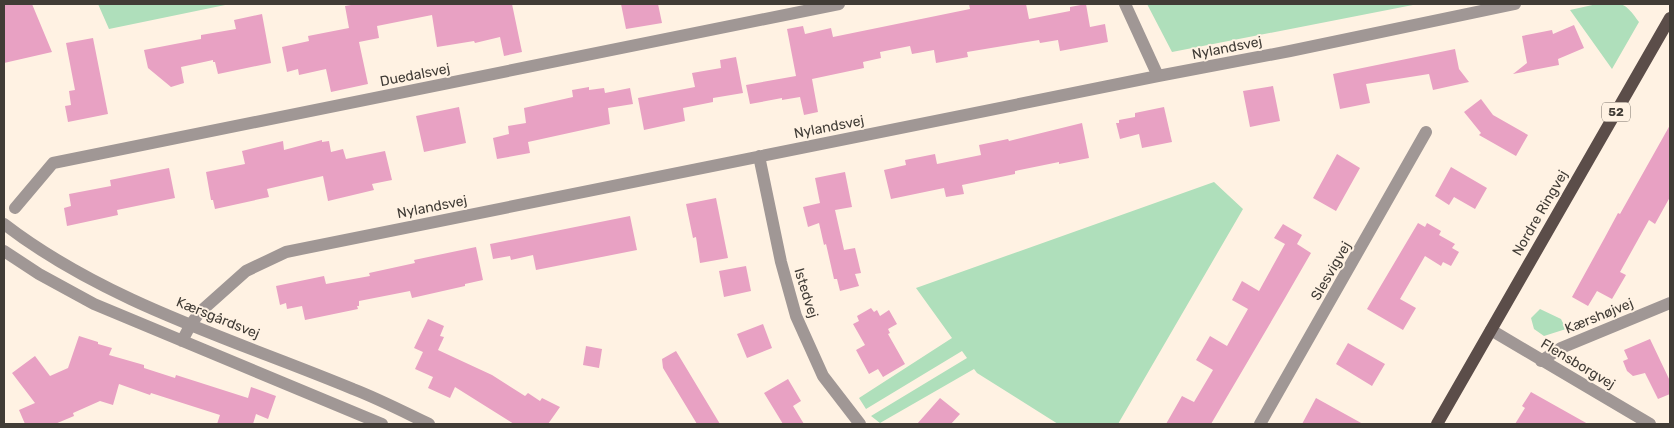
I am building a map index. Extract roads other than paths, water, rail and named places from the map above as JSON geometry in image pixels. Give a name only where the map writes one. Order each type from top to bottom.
[{"type":"main road","name":"Nordre Ringvej","points":[[1437,424],[1670,18]]},
{"type":"street","name":"Duedalsvej","points":[[15,208],[53,163],[839,4]]},
{"type":"street","points":[[1125,4],[1158,76]]},
{"type":"street","name":"Nylandsvej","points":[[182,340],[191,324],[214,298],[246,272],[286,252],[1290,51],[1515,4]]},
{"type":"street","name":"Slesvigvej","points":[[1260,424],[1426,132]]},
{"type":"street","name":"Istedvej","points":[[759,156],[781,262],[796,316],[823,376],[860,424]]},
{"type":"street","name":"Kærsgårdsvej","points":[[4,224],[28,243],[99,284],[191,324],[355,389],[429,424]]},
{"type":"street","points":[[4,251],[39,274],[94,304],[382,424]]},
{"type":"street","name":"Kærshøjvej","points":[[1541,361],[1561,348],[1670,303]]},
{"type":"street","name":"Flensborgvej","points":[[1491,330],[1650,424]]}]
